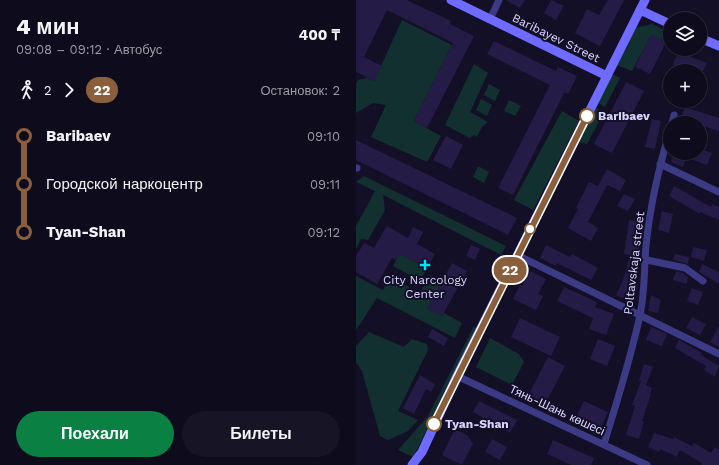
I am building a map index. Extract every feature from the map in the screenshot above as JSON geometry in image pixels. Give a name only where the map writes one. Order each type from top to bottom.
[{"type":"street","name":"Baribayev Street","points":[[451,0],[607,76]]},
{"type":"street","points":[[490,19],[499,0]]},
{"type":"street","points":[[412,465],[422,452],[457,376],[645,0]]},
{"type":"street","points":[[640,10],[663,21]]},
{"type":"street","points":[[707,41],[719,46]]},
{"type":"street","name":"Poltavskaja street","points":[[604,444],[620,393],[640,315],[647,260],[646,247],[649,222],[663,154]]},
{"type":"street","points":[[660,164],[719,192]]},
{"type":"street","points":[[517,255],[719,354]]},
{"type":"street","points":[[647,260],[685,268],[703,281]]},
{"type":"street","name":"Тянь-Шань көшесі","points":[[457,376],[647,465]]},
{"type":"street","points":[[421,465],[422,452]]},
{"type":"green space","points":[[402,20],[452,45],[414,121],[441,136],[427,162],[371,137],[386,105],[373,103],[356,113],[356,84],[358,80],[367,78],[374,81]]},
{"type":"green space","points":[[652,24],[663,30],[663,39],[662,40],[651,35],[632,71],[617,65],[627,48],[635,28]]},
{"type":"green space","points":[[474,64],[488,73],[470,112],[488,122],[482,127],[477,137],[474,135],[470,138],[445,125]]},
{"type":"green space","points":[[612,74],[620,78],[605,107],[598,103]]},
{"type":"green space","points":[[489,84],[500,90],[495,101],[484,95]]},
{"type":"green space","points":[[481,99],[492,105],[487,116],[476,110]]},
{"type":"green space","points":[[509,100],[521,106],[515,116],[504,111]]},
{"type":"green space","points":[[596,108],[604,112],[587,144],[579,142]]},
{"type":"green space","points":[[562,111],[579,121],[533,210],[514,200]]},
{"type":"green space","points":[[478,166],[489,172],[484,183],[473,177]]},
{"type":"green space","points":[[364,176],[506,246],[501,255],[383,195],[385,210],[368,240],[361,239],[356,249],[356,226],[375,191],[356,182]]},
{"type":"green space","points":[[399,253],[427,268],[420,281],[393,266]]},
{"type":"green space","points":[[430,275],[445,279],[427,308],[442,316],[444,313],[462,323],[455,338],[377,298],[356,330],[356,276],[383,290],[390,277],[420,293]]},
{"type":"green space","points":[[474,326],[477,330],[413,457],[398,450],[428,416]]},
{"type":"green space","points":[[369,332],[404,347],[412,339],[427,344],[428,350],[398,411],[418,420],[408,431],[388,440],[380,436],[362,371],[356,362],[356,346]]},
{"type":"green space","points":[[490,338],[519,354],[524,362],[512,385],[476,367]]},
{"type":"building","points":[[356,0],[407,0],[451,21],[450,24],[474,36],[427,128],[414,121],[453,43],[387,10],[364,57],[382,66],[374,81],[356,72]]},
{"type":"building","points":[[506,0],[525,0],[520,8]]},
{"type":"building","points":[[551,0],[564,6],[556,20],[544,13]]},
{"type":"building","points":[[608,0],[624,0],[600,46],[575,33],[587,9],[599,15]]},
{"type":"building","points":[[651,34],[663,40],[663,48],[650,74],[635,67]]},
{"type":"building","points":[[494,41],[556,71],[558,67],[577,76],[568,94],[564,93],[513,195],[498,188],[550,85],[487,54]]},
{"type":"building","points":[[676,56],[689,56],[707,63],[706,64],[673,64]]},
{"type":"building","points":[[626,82],[644,91],[612,153],[594,144]]},
{"type":"building","points":[[685,108],[688,108],[719,118],[719,131],[707,127],[707,116],[682,116]]},
{"type":"building","points":[[652,119],[661,121],[655,149],[645,147]]},
{"type":"building","points":[[446,136],[463,145],[451,169],[433,160]]},
{"type":"building","points":[[356,140],[517,218],[508,235],[356,160]]},
{"type":"building","points":[[707,151],[712,153],[707,165],[693,160],[707,160]]},
{"type":"building","points":[[672,160],[686,160],[683,167],[671,162]]},
{"type":"building","points":[[607,169],[626,180],[620,191],[607,185],[588,222],[598,228],[591,241],[568,228],[578,209],[576,208],[589,182],[598,186]]},
{"type":"building","points":[[674,186],[711,207],[712,204],[719,207],[719,220],[700,212],[700,214],[669,196]]},
{"type":"building","points":[[624,194],[635,199],[628,211],[617,206]]},
{"type":"building","points":[[662,211],[673,214],[669,233],[658,230]]},
{"type":"building","points":[[629,220],[643,222],[637,265],[639,265],[633,286],[635,287],[627,300],[616,295],[623,280],[630,255],[624,254]]},
{"type":"building","points":[[387,226],[408,238],[413,227],[423,232],[417,244],[435,254],[427,268],[399,253],[395,260],[392,258],[377,284],[356,272],[356,256],[364,243],[374,248]]},
{"type":"building","points":[[471,245],[480,249],[475,260],[466,256]]},
{"type":"building","points":[[546,245],[570,257],[572,254],[598,268],[591,280],[557,263],[556,266],[540,258]]},
{"type":"building","points":[[693,247],[707,250],[704,261],[691,257]]},
{"type":"building","points":[[675,254],[689,257],[688,264],[673,260]]},
{"type":"building","points":[[452,263],[467,271],[442,316],[427,308]]},
{"type":"building","points":[[702,264],[719,272],[719,284],[699,272]]},
{"type":"building","points":[[531,271],[546,279],[538,294],[543,296],[536,310],[513,299],[520,285],[522,286]]},
{"type":"building","points":[[676,271],[683,273],[688,277],[687,284],[673,280]]},
{"type":"building","points":[[564,287],[597,302],[595,307],[614,314],[606,335],[589,329],[593,318],[557,301]]},
{"type":"building","points":[[692,288],[703,292],[698,305],[687,301]]},
{"type":"building","points":[[651,295],[661,300],[658,313],[648,311]]},
{"type":"building","points":[[692,317],[706,324],[700,335],[686,328]]},
{"type":"building","points":[[520,318],[560,337],[551,356],[511,337]]},
{"type":"building","points":[[719,326],[719,347],[710,342]]},
{"type":"building","points":[[651,327],[667,334],[662,346],[646,340]]},
{"type":"building","points":[[432,329],[448,338],[444,346],[428,337]]},
{"type":"building","points":[[598,339],[615,346],[607,366],[590,359]]},
{"type":"building","points":[[679,340],[702,353],[701,355],[719,366],[715,377],[704,370],[706,366],[675,348]]},
{"type":"building","points":[[548,357],[565,366],[544,406],[527,398]]},
{"type":"building","points":[[644,364],[653,367],[646,385],[652,388],[642,421],[644,421],[639,439],[626,435],[635,406],[632,405],[641,381],[639,380]]},
{"type":"building","points":[[420,375],[435,384],[431,392],[426,389],[414,414],[403,408]]},
{"type":"building","points":[[479,401],[517,420],[510,433],[473,412]]},
{"type":"building","points":[[584,401],[608,412],[600,428],[576,417]]},
{"type":"building","points":[[455,429],[468,436],[473,444],[462,465],[442,455]]},
{"type":"building","points":[[654,433],[673,439],[674,437],[692,446],[694,443],[711,453],[714,447],[719,449],[719,465],[701,465],[702,463],[680,450],[677,457],[660,449],[659,452],[648,447]]},
{"type":"building","points":[[492,439],[507,447],[500,460],[485,452]]},
{"type":"building","points":[[553,440],[594,458],[591,465],[571,465],[547,454]]},
{"type":"bus line","name":"22","points":[[434,424],[523,242],[587,116]]},
{"type":"place","name":"Baribaev","points":[[587,116]]},
{"type":"place","name":"City Narcology Center","points":[[425,265]]},
{"type":"place","name":"Tyan-Shan","points":[[434,424]]}]
